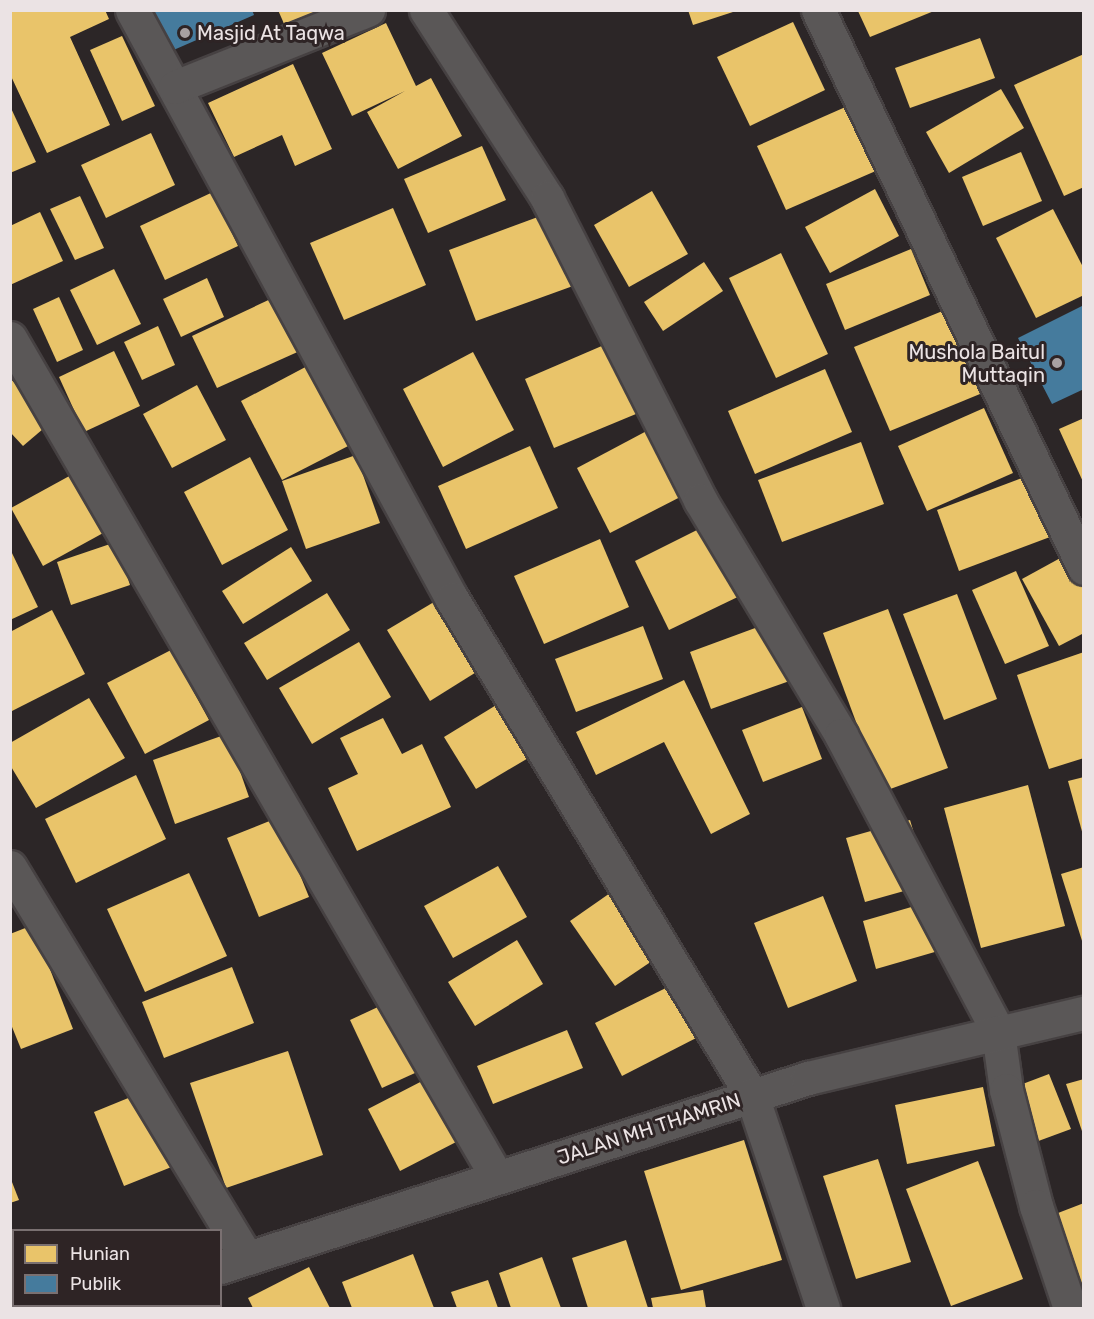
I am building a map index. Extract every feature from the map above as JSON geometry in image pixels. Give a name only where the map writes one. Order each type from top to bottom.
[{"type":"street","points":[[132,10],[452,599],[752,1096],[823,1308]]},
{"type":"street","points":[[175,87],[368,10]]},
{"type":"street","points":[[426,10],[547,198],[700,500],[841,735],[998,1032],[1006,1090],[1033,1196],[1070,1308]]},
{"type":"street","points":[[819,10],[1083,568]]},
{"type":"street","points":[[10,338],[496,1177]]},
{"type":"street","points":[[10,867],[215,1229]]},
{"type":"street","name":"JALAN MH THAMRIN","points":[[234,1263],[808,1078],[1083,1014]]},
{"type":"street","points":[[222,1242],[234,1263]]},
{"type":"building: Hunian","points":[[10,10],[105,10],[109,19],[70,37],[110,125],[47,153],[10,74]]},
{"type":"building: Hunian","points":[[278,10],[337,10],[288,33]]},
{"type":"building: Hunian","points":[[688,10],[736,10],[736,11],[693,25]]},
{"type":"building: Hunian","points":[[858,11],[934,11],[870,37]]},
{"type":"building: Hunian","points":[[793,22],[825,90],[750,126],[717,57]]},
{"type":"building: Hunian","points":[[386,23],[416,86],[431,78],[462,136],[398,169],[367,112],[405,91],[352,116],[322,53]]},
{"type":"building: Hunian","points":[[122,36],[155,106],[122,121],[90,50]]},
{"type":"building: Hunian","points":[[980,38],[995,78],[910,108],[895,68]]},
{"type":"building: Hunian","points":[[1084,54],[1084,187],[1064,196],[1014,85]]},
{"type":"building: Hunian","points":[[293,64],[332,149],[295,166],[282,135],[234,157],[208,103]]},
{"type":"building: Hunian","points":[[1001,89],[1024,128],[949,173],[926,132]]},
{"type":"building: Hunian","points":[[850,105],[878,170],[786,210],[757,146]]},
{"type":"building: Hunian","points":[[10,106],[36,162],[10,173]]},
{"type":"building: Hunian","points":[[151,133],[175,185],[106,218],[81,165]]},
{"type":"building: Hunian","points":[[482,146],[506,200],[428,233],[404,179]]},
{"type":"building: Hunian","points":[[1021,152],[1042,201],[983,226],[962,177]]},
{"type":"building: Hunian","points":[[875,189],[899,236],[830,273],[805,227]]},
{"type":"building: Hunian","points":[[652,191],[688,254],[629,287],[594,225]]},
{"type":"building: Hunian","points":[[213,192],[238,246],[165,280],[140,226]]},
{"type":"building: Hunian","points":[[80,196],[104,248],[75,260],[50,209]]},
{"type":"building: Hunian","points":[[393,208],[426,285],[344,320],[310,243]]},
{"type":"building: Hunian","points":[[1053,209],[1084,269],[1084,295],[1036,318],[996,238]]},
{"type":"building: Hunian","points":[[40,212],[63,261],[10,285],[10,226]]},
{"type":"building: Hunian","points":[[546,214],[573,286],[476,321],[449,250]]},
{"type":"building: Hunian","points":[[911,249],[930,295],[845,330],[826,284]]},
{"type":"building: Hunian","points":[[781,253],[828,354],[776,378],[729,278]]},
{"type":"building: Hunian","points":[[704,262],[723,291],[663,331],[644,302]]},
{"type":"building: Hunian","points":[[114,269],[141,324],[97,345],[70,290]]},
{"type":"building: Hunian","points":[[207,278],[224,317],[181,337],[163,299]]},
{"type":"building: Hunian","points":[[277,296],[302,350],[217,388],[192,336]]},
{"type":"building: Hunian","points":[[59,297],[83,350],[57,362],[33,309]]},
{"type":"building: Hunian","points":[[945,310],[980,394],[890,431],[854,347]]},
{"type":"building: Hunian","points":[[158,326],[175,365],[142,380],[124,342]]},
{"type":"building: Hunian","points":[[618,339],[648,409],[554,448],[525,379]]},
{"type":"building: Hunian","points":[[114,351],[140,406],[84,432],[59,377]]},
{"type":"building: Hunian","points":[[473,352],[514,430],[443,467],[403,389]]},
{"type":"building: Hunian","points":[[313,363],[354,443],[282,480],[241,401]]},
{"type":"building: Hunian","points":[[825,369],[852,432],[755,474],[728,411]]},
{"type":"building: Hunian","points":[[10,378],[50,423],[23,446],[10,432]]},
{"type":"building: Hunian","points":[[197,385],[226,440],[172,468],[143,414]]},
{"type":"building: Hunian","points":[[984,408],[1013,473],[927,511],[898,446]]},
{"type":"building: Hunian","points":[[1084,418],[1084,484],[1059,429]]},
{"type":"building: Hunian","points":[[656,426],[690,492],[610,533],[577,468]]},
{"type":"building: Hunian","points":[[861,442],[884,504],[782,542],[758,480]]},
{"type":"building: Hunian","points":[[530,446],[558,508],[466,549],[438,486]]},
{"type":"building: Hunian","points":[[356,455],[380,523],[306,549],[282,481]]},
{"type":"building: Hunian","points":[[250,457],[288,530],[222,565],[184,492]]},
{"type":"building: Hunian","points":[[73,474],[105,532],[43,566],[11,508]]},
{"type":"building: Hunian","points":[[1027,476],[1050,537],[959,571],[937,510]]},
{"type":"building: Hunian","points":[[711,523],[746,593],[669,630],[635,561]]},
{"type":"building: Hunian","points":[[600,539],[629,607],[544,644],[514,576]]},
{"type":"building: Hunian","points":[[116,542],[130,585],[71,605],[57,562]]},
{"type":"building: Hunian","points":[[291,547],[312,581],[243,624],[222,591]]},
{"type":"building: Hunian","points":[[10,549],[38,607],[10,620]]},
{"type":"building: Hunian","points":[[1064,556],[1084,591],[1084,633],[1059,646],[1022,579]]},
{"type":"building: Hunian","points":[[1016,571],[1049,646],[1005,664],[972,590]]},
{"type":"building: Hunian","points":[[327,593],[350,630],[267,680],[244,643]]},
{"type":"building: Hunian","points":[[957,594],[997,699],[944,720],[903,614]]},
{"type":"building: Hunian","points":[[444,596],[486,666],[430,701],[387,630]]},
{"type":"building: Hunian","points":[[888,609],[948,768],[882,792],[823,633]]},
{"type":"building: Hunian","points":[[52,610],[85,674],[10,712],[10,632]]},
{"type":"building: Hunian","points":[[777,620],[798,678],[711,709],[690,652]]},
{"type":"building: Hunian","points":[[643,626],[663,679],[576,712],[555,659]]},
{"type":"building: Hunian","points":[[359,642],[391,697],[312,744],[279,688]]},
{"type":"building: Hunian","points":[[171,650],[209,720],[145,754],[107,683]]},
{"type":"building: Hunian","points":[[1084,652],[1084,758],[1049,769],[1017,675]]},
{"type":"building: Hunian","points":[[684,680],[750,814],[711,834],[664,742],[596,775],[576,732]]},
{"type":"building: Hunian","points":[[89,698],[125,758],[36,808],[10,765],[10,743]]},
{"type":"building: Hunian","points":[[498,704],[530,757],[476,789],[444,737]]},
{"type":"building: Hunian","points":[[802,707],[822,759],[763,782],[742,730]]},
{"type":"building: Hunian","points":[[383,718],[402,754],[422,744],[451,807],[357,851],[328,788],[358,774],[340,738]]},
{"type":"building: Hunian","points":[[227,734],[249,797],[175,824],[153,760]]},
{"type":"building: Hunian","points":[[136,775],[166,839],[76,883],[45,819]]},
{"type":"building: Hunian","points":[[1084,777],[1084,835],[1083,835],[1068,781]]},
{"type":"building: Hunian","points":[[1028,785],[1065,926],[981,948],[944,808]]},
{"type":"building: Hunian","points":[[277,818],[309,897],[259,917],[227,838]]},
{"type":"building: Hunian","points":[[910,820],[929,884],[865,902],[846,838]]},
{"type":"building: Hunian","points":[[498,866],[527,917],[453,958],[424,906]]},
{"type":"building: Hunian","points":[[1084,867],[1084,944],[1083,944],[1061,874]]},
{"type":"building: Hunian","points":[[189,873],[227,956],[145,992],[107,909]]},
{"type":"building: Hunian","points":[[613,891],[658,957],[615,986],[570,921]]},
{"type":"building: Hunian","points":[[823,896],[857,981],[788,1008],[754,923]]},
{"type":"building: Hunian","points":[[939,899],[952,947],[876,969],[863,921]]},
{"type":"building: Hunian","points":[[33,925],[73,1029],[21,1049],[10,1022],[10,934]]},
{"type":"building: Hunian","points":[[517,940],[543,984],[475,1026],[448,982]]},
{"type":"building: Hunian","points":[[232,967],[254,1023],[164,1058],[142,1002]]},
{"type":"building: Hunian","points":[[676,983],[702,1035],[622,1076],[595,1023]]},
{"type":"building: Hunian","points":[[393,1000],[426,1068],[382,1088],[350,1020]]},
{"type":"building: Hunian","points":[[567,1030],[583,1068],[493,1104],[477,1066]]},
{"type":"building: Hunian","points":[[288,1051],[323,1155],[226,1188],[190,1083]]},
{"type":"building: Hunian","points":[[1049,1074],[1071,1129],[1033,1143],[1012,1088]]},
{"type":"building: Hunian","points":[[428,1078],[460,1140],[400,1171],[368,1109]]},
{"type":"building: Hunian","points":[[1084,1079],[1084,1133],[1083,1134],[1066,1084]]},
{"type":"building: Hunian","points":[[983,1087],[995,1146],[907,1164],[895,1105]]},
{"type":"building: Hunian","points":[[143,1092],[174,1166],[124,1186],[94,1112]]},
{"type":"building: Hunian","points":[[744,1140],[782,1260],[681,1290],[644,1171]]},
{"type":"building: Hunian","points":[[878,1159],[911,1262],[856,1279],[823,1176]]},
{"type":"building: Hunian","points":[[978,1161],[1023,1279],[951,1306],[906,1189]]},
{"type":"building: Hunian","points":[[10,1177],[19,1200],[10,1203]]},
{"type":"building: Hunian","points":[[1084,1203],[1084,1290],[1075,1293],[1045,1218]]},
{"type":"building: Hunian","points":[[626,1240],[648,1308],[588,1308],[572,1258]]},
{"type":"building: Hunian","points":[[413,1254],[434,1308],[352,1308],[342,1282]]},
{"type":"building: Hunian","points":[[542,1257],[561,1308],[511,1308],[499,1273]]},
{"type":"building: Hunian","points":[[309,1267],[330,1308],[253,1308],[248,1298]]},
{"type":"building: Hunian","points":[[488,1280],[498,1308],[457,1308],[451,1292]]},
{"type":"building: Hunian","points":[[703,1290],[706,1308],[653,1308],[651,1298]]},
{"type":"building: Publik","name":"Masjid At Taqwa","points":[[147,10],[252,10],[254,15],[169,52]]},
{"type":"building: Publik","name":"Mushola Baitul Muttaqin","points":[[1084,305],[1084,389],[1052,404],[1018,338]]},
{"type":"place","name":"Masjid At Taqwa","points":[[185,33]]},
{"type":"place","name":"Mushola Baitul Muttaqin","points":[[1057,363]]}]
